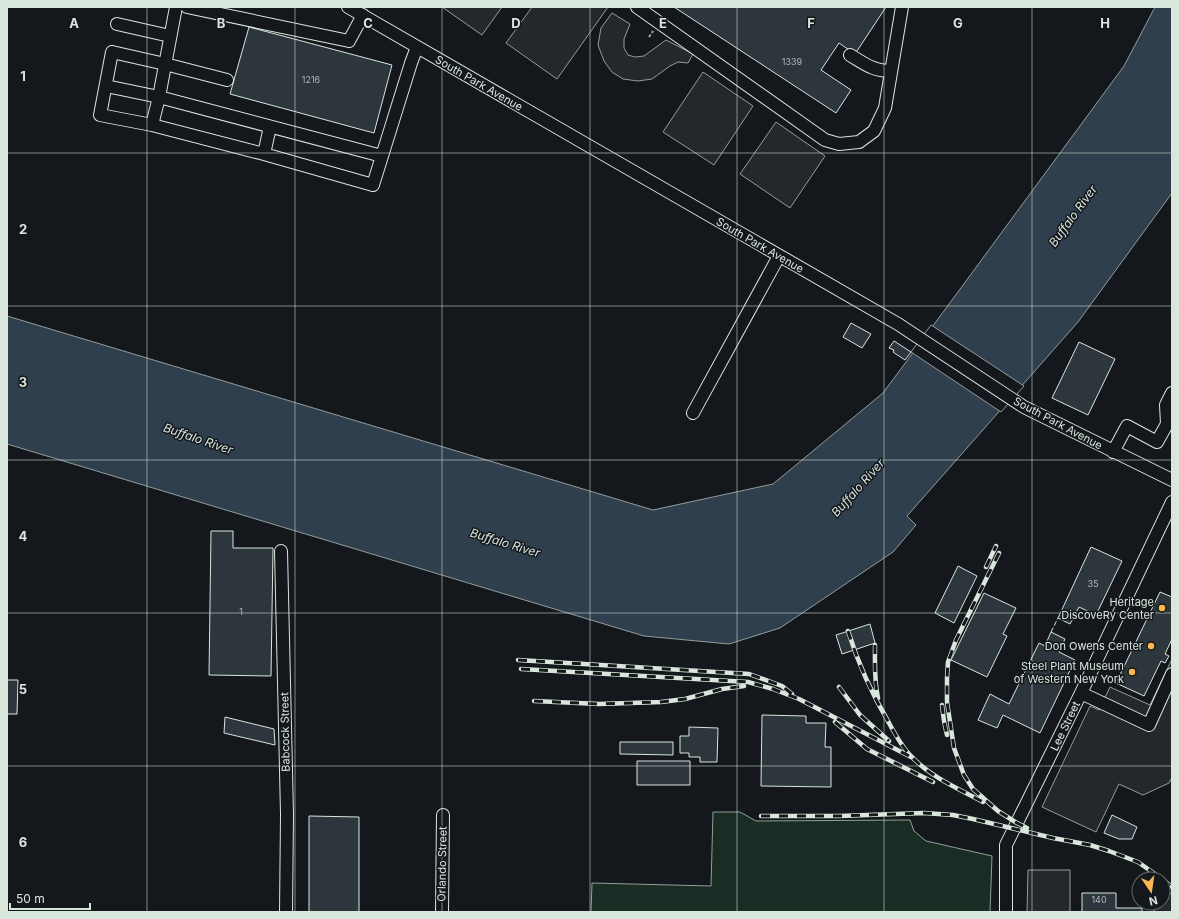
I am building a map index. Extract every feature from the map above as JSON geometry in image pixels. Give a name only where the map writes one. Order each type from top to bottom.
[{"type":"street","points":[[152,125],[159,97],[176,7]]},
{"type":"street","points":[[187,7],[349,41],[363,15]]},
{"type":"street","name":"South Park Avenue","points":[[348,7],[898,324],[1024,408],[1172,480]]},
{"type":"street","points":[[637,7],[825,140],[839,144],[859,142],[874,131],[885,108],[902,7]]},
{"type":"street","points":[[117,24],[170,36]]},
{"type":"street","points":[[227,80],[112,52],[100,115],[152,125],[264,154],[373,185],[417,47]]},
{"type":"street","points":[[850,55],[870,68],[881,71],[891,71]]},
{"type":"street","points":[[106,86],[159,97],[382,156]]},
{"type":"street","points":[[264,154],[270,126]]},
{"type":"street","points":[[693,413],[779,256]]},
{"type":"street","points":[[1114,452],[1127,426],[1157,442],[1167,424],[1166,406],[1172,393]]},
{"type":"street","name":"Lee Street","points":[[1006,912],[1006,845],[1081,693],[1172,502]]},
{"type":"street","name":"Babcock Street","points":[[281,551],[287,814],[286,912]]},
{"type":"street","points":[[1081,693],[1149,725],[1172,674]]},
{"type":"street","name":"Orlando Street","points":[[442,912],[443,815]]},
{"type":"green space","points":[[713,812],[740,812],[756,821],[910,820],[914,831],[926,841],[992,856],[990,912],[591,912],[592,883],[711,886]]},
{"type":"shaded area","points":[[442,7],[502,7],[482,35]]},
{"type":"shaded area","points":[[532,7],[608,7],[557,79],[506,43]]},
{"type":"shaded area","points":[[612,13],[630,24],[624,39],[624,48],[628,55],[635,57],[644,56],[666,40],[693,54],[688,63],[678,62],[652,79],[638,81],[623,79],[612,72],[604,61],[598,45],[601,28]]},
{"type":"shaded area","points":[[703,72],[753,106],[714,165],[663,132]]},
{"type":"shaded area","points":[[776,122],[825,156],[790,208],[740,174]]},
{"type":"shaded area","points":[[1172,659],[1172,777],[1169,783],[1143,795],[1119,784],[1096,832],[1042,807],[1090,706],[1099,710],[1110,687],[1150,705]]},
{"type":"shaded area","points":[[1028,870],[1070,870],[1070,912],[1027,912]]},
{"type":"shaded area","points":[[1171,894],[1172,895],[1172,912],[1154,912],[1171,911]]},
{"type":"water","name":"Buffalo River","points":[[1155,7],[1172,7],[1172,193],[1078,322],[907,516],[916,525],[893,552],[780,628],[729,644],[644,636],[7,444],[7,316],[653,510],[773,484],[883,393],[1124,66]]},
{"type":"pier","points":[[931,325],[1024,386],[1001,412],[911,352]]},
{"type":"building","points":[[674,7],[886,7],[855,54],[839,43],[821,70],[851,90],[836,113]]},
{"type":"building","points":[[249,27],[392,65],[374,133],[230,94]]},
{"type":"building","points":[[851,323],[871,334],[862,348],[843,337]]},
{"type":"building","points":[[894,341],[911,352],[905,360],[893,352],[894,350],[889,348]]},
{"type":"building","points":[[1079,342],[1115,359],[1088,415],[1052,398]]},
{"type":"building","points":[[211,531],[233,531],[233,548],[273,548],[271,676],[209,675]]},
{"type":"building","points":[[1091,547],[1122,561],[1096,615],[1079,607],[1070,624],[1058,618]]},
{"type":"building","points":[[958,566],[977,576],[954,623],[935,613]]},
{"type":"building","name":"Don Owens Center","points":[[1160,592],[1172,597],[1172,639],[1165,654],[1169,656],[1165,663],[1161,661],[1144,696],[1116,683]]},
{"type":"building","points":[[984,593],[1016,608],[1003,634],[1007,636],[987,677],[951,660]]},
{"type":"building","points":[[870,624],[875,643],[842,654],[836,635]]},
{"type":"building","points":[[1051,632],[1065,639],[1059,652],[1075,660],[1040,733],[1003,715],[997,728],[978,720],[990,694],[1009,704],[1039,643],[1045,646]]},
{"type":"building","points":[[7,680],[18,680],[17,714],[7,714]]},
{"type":"building","points":[[762,715],[806,716],[806,723],[826,723],[825,747],[831,747],[831,787],[761,786]]},
{"type":"building","points":[[225,717],[274,729],[275,745],[224,733]]},
{"type":"building","points":[[689,727],[718,728],[717,762],[700,762],[700,757],[689,757],[689,753],[680,753],[680,736],[689,736]]},
{"type":"building","points":[[620,742],[673,742],[673,755],[620,754]]},
{"type":"building","points":[[637,761],[690,761],[690,785],[637,785]]},
{"type":"building","points":[[1112,815],[1137,827],[1132,839],[1119,839],[1104,833]]},
{"type":"building","points":[[309,816],[359,817],[359,912],[309,912]]},
{"type":"building","points":[[1082,893],[1116,893],[1116,908],[1131,908],[1131,911],[1142,911],[1142,912],[1082,912]]},
{"type":"railway","points":[[986,567],[996,546]]},
{"type":"railway","points":[[999,553],[956,640],[948,662],[947,702],[954,748],[964,775],[973,789],[998,811],[1027,828]]},
{"type":"railway","points":[[848,631],[856,655],[871,690],[905,749],[926,770],[983,802]]},
{"type":"railway","points":[[875,645],[875,678],[878,698]]},
{"type":"railway","points":[[518,660],[749,674],[782,686],[792,694]]},
{"type":"railway","points":[[521,669],[748,682],[773,689],[799,699],[911,757]]},
{"type":"railway","points":[[534,701],[599,704],[661,702],[685,699],[722,689],[744,686]]},
{"type":"railway","points":[[839,687],[860,715],[889,741]]},
{"type":"railway","points":[[942,705],[947,735]]},
{"type":"railway","points":[[835,722],[867,749],[933,782]]},
{"type":"railway","points":[[761,816],[839,816],[924,813],[953,815],[1090,845],[1138,862],[1151,871]]},
{"type":"fence","points":[[1051,632],[1058,618]]},
{"type":"place","name":"Heritage DiscoveRy Center","points":[[1162,608]]},
{"type":"place","name":"Don Owens Center","points":[[1151,646]]},
{"type":"place","name":"Steel Plant Museum of Western New York","points":[[1132,672]]}]
